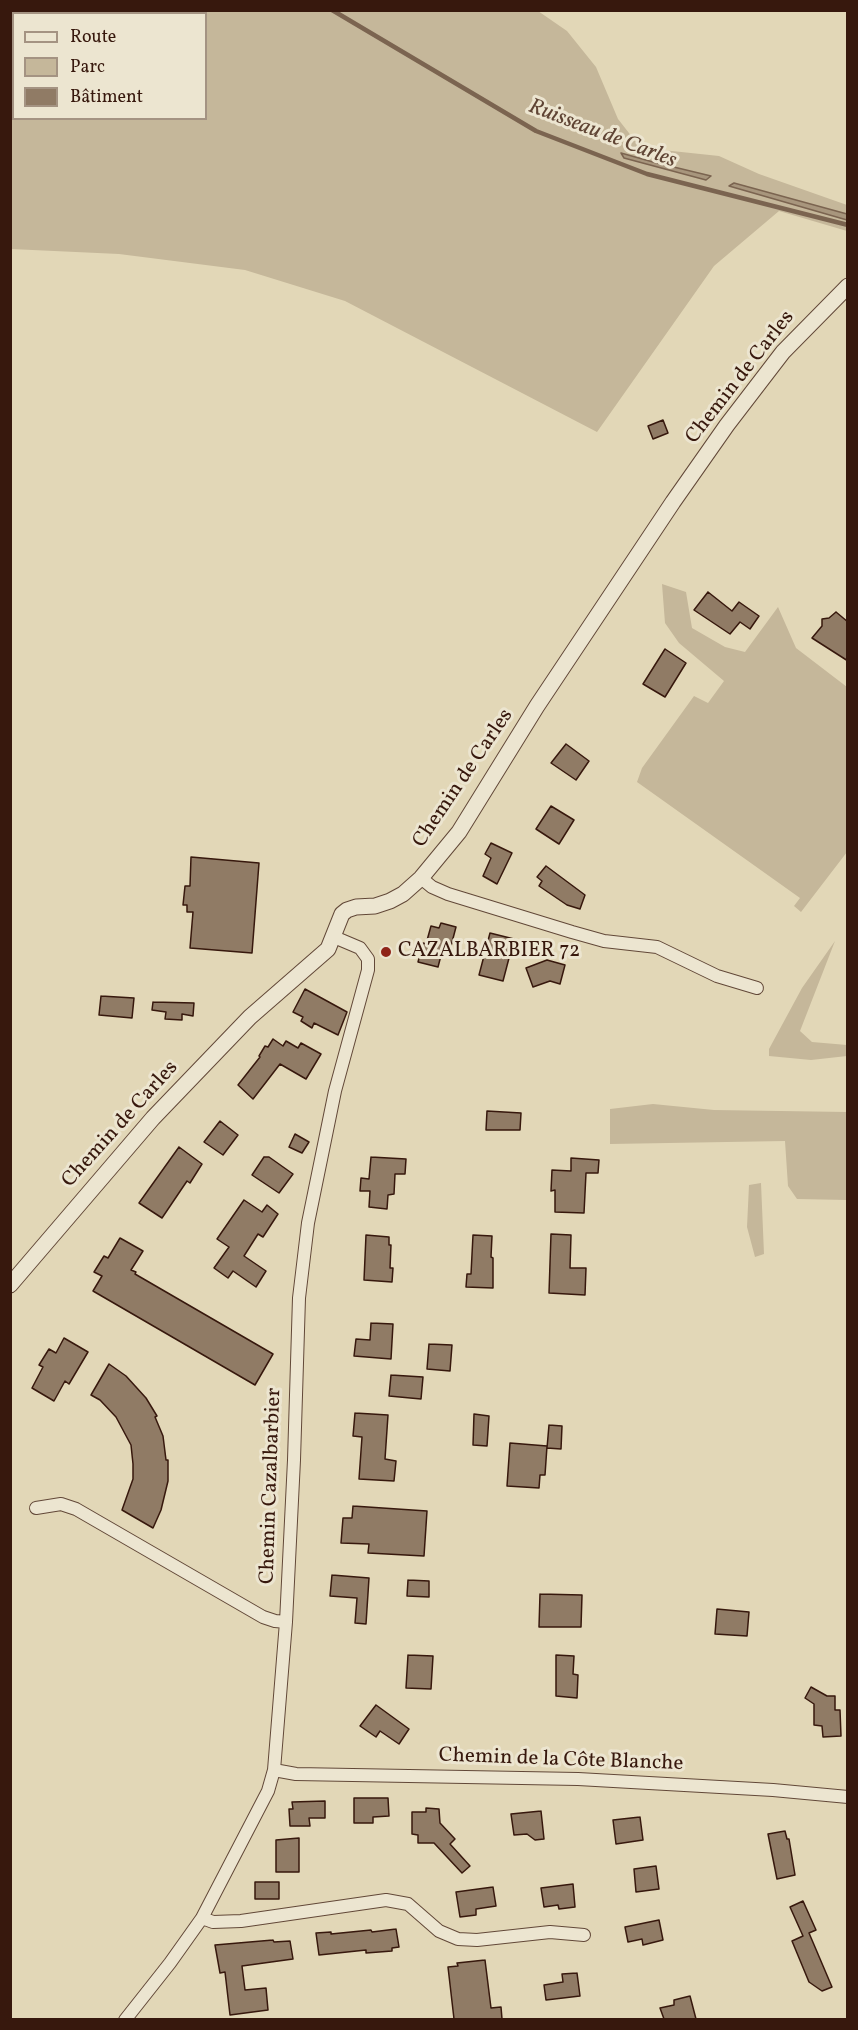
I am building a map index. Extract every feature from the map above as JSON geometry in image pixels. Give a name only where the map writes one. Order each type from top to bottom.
[{"type":"street","name":"Chemin de Carles","points":[[10,1285],[153,1118],[250,1017],[328,949],[339,921],[347,910],[375,906],[390,901],[403,894],[421,878],[459,832],[537,706],[727,425],[783,352],[848,286]]},
{"type":"street","points":[[421,878],[432,887],[448,894],[572,932],[604,941],[657,947],[717,976],[757,988]]},
{"type":"street","name":"Chemin Cazalbarbier","points":[[125,2019],[170,1963],[202,1918],[268,1791],[274,1770],[286,1622],[294,1460],[297,1331],[307,1233],[335,1091],[368,970],[368,959],[360,948],[334,937]]},
{"type":"street","points":[[36,1508],[61,1504],[76,1509],[262,1617],[286,1622]]},
{"type":"street","name":"Chemin de la Côte Blanche","points":[[274,1770],[296,1774],[578,1779],[773,1790],[848,1797]]},
{"type":"street","points":[[202,1918],[213,1922],[241,1921],[386,1900],[408,1904],[440,1931],[458,1939],[477,1940],[550,1932],[584,1935]]},
{"type":"green space","points":[[10,11],[538,11],[567,31],[596,67],[618,119],[636,142],[653,149],[719,156],[759,174],[847,205],[847,231],[779,211],[714,266],[597,432],[345,301],[245,270],[119,254],[11,249]]},
{"type":"green space","points":[[662,584],[686,592],[692,628],[725,647],[745,652],[778,607],[796,648],[847,687],[847,852],[801,912],[794,906],[800,898],[637,782],[642,768],[694,696],[708,703],[724,681],[679,643],[665,623]]},
{"type":"green space","points":[[835,941],[800,1031],[812,1042],[847,1045],[847,1056],[811,1060],[769,1056],[769,1049],[802,988]]},
{"type":"green space","points":[[653,1104],[714,1110],[847,1112],[847,1200],[797,1199],[788,1186],[785,1141],[610,1144],[610,1109]]},
{"type":"green space","points":[[761,1183],[764,1254],[755,1257],[747,1227],[749,1185]]},
{"type":"shaded area","points":[[621,153],[711,176],[706,180],[624,158]]},
{"type":"shaded area","points":[[734,183],[847,214],[847,220],[729,186]]},
{"type":"building","points":[[663,420],[668,433],[653,439],[648,426]]},
{"type":"building","points":[[708,592],[732,611],[739,602],[759,616],[750,629],[740,622],[730,634],[694,610]]},
{"type":"building","points":[[836,612],[848,622],[848,661],[812,638],[822,626],[822,619],[829,618]]},
{"type":"building","points":[[665,649],[686,663],[665,697],[643,684]]},
{"type":"building","points":[[566,744],[589,761],[576,780],[551,763]]},
{"type":"building","points":[[551,806],[574,820],[559,844],[536,829]]},
{"type":"building","points":[[491,843],[512,853],[497,884],[483,876],[491,858],[485,854]]},
{"type":"building","points":[[191,857],[259,863],[252,953],[190,948],[193,912],[187,912],[187,905],[183,905],[185,886],[190,886]]},
{"type":"building","points":[[546,866],[585,895],[580,909],[567,905],[539,886],[542,881],[537,877]]},
{"type":"building","points":[[441,923],[456,927],[451,946],[444,944],[438,967],[418,962],[431,926],[439,928]]},
{"type":"building","points":[[490,933],[514,939],[503,981],[479,975]]},
{"type":"building","points":[[547,960],[565,965],[560,984],[550,981],[533,987],[526,968]]},
{"type":"building","points":[[305,989],[347,1012],[338,1035],[314,1023],[312,1028],[301,1021],[303,1017],[293,1012]]},
{"type":"building","points":[[101,996],[134,998],[132,1018],[99,1015]]},
{"type":"building","points":[[153,1002],[194,1003],[193,1016],[182,1014],[182,1020],[165,1019],[166,1012],[152,1010]]},
{"type":"building","points":[[273,1039],[283,1046],[286,1041],[298,1048],[301,1043],[321,1054],[306,1079],[280,1064],[253,1099],[238,1085],[260,1057],[265,1046],[268,1047]]},
{"type":"building","points":[[487,1111],[521,1113],[520,1130],[486,1130]]},
{"type":"building","points":[[220,1121],[238,1135],[223,1155],[204,1142]]},
{"type":"building","points":[[295,1134],[309,1142],[302,1153],[289,1147]]},
{"type":"building","points":[[179,1147],[202,1164],[190,1183],[187,1181],[162,1218],[139,1203]]},
{"type":"building","points":[[264,1157],[269,1157],[293,1174],[279,1193],[252,1175]]},
{"type":"building","points":[[371,1157],[406,1159],[405,1174],[395,1174],[394,1194],[388,1195],[387,1209],[369,1207],[370,1191],[360,1191],[361,1178],[369,1179]]},
{"type":"building","points":[[571,1158],[599,1160],[598,1173],[586,1173],[584,1213],[555,1212],[555,1190],[551,1191],[552,1170],[571,1171]]},
{"type":"building","points":[[244,1200],[262,1212],[267,1205],[278,1214],[263,1237],[258,1234],[244,1256],[266,1271],[256,1287],[233,1271],[228,1278],[214,1268],[229,1247],[217,1239]]},
{"type":"building","points":[[551,1234],[571,1235],[570,1268],[586,1268],[585,1295],[549,1293]]},
{"type":"building","points":[[366,1235],[389,1237],[390,1268],[393,1268],[392,1282],[364,1280]]},
{"type":"building","points":[[473,1235],[492,1236],[493,1288],[466,1287],[467,1274],[471,1274]]},
{"type":"building","points":[[120,1238],[143,1251],[131,1270],[136,1272],[135,1274],[273,1354],[255,1385],[93,1291],[102,1276],[94,1272],[104,1256],[108,1258]]},
{"type":"building","points":[[371,1323],[393,1324],[391,1359],[354,1356],[356,1339],[370,1340]]},
{"type":"building","points":[[64,1338],[88,1352],[69,1384],[65,1381],[54,1401],[32,1388],[43,1367],[39,1365],[49,1349],[56,1353]]},
{"type":"building","points":[[429,1344],[452,1345],[450,1371],[427,1369]]},
{"type":"building","points":[[109,1364],[126,1376],[146,1398],[157,1416],[155,1417],[163,1436],[166,1460],[168,1460],[168,1481],[161,1510],[153,1528],[122,1510],[133,1479],[131,1445],[116,1417],[100,1400],[91,1395]]},
{"type":"building","points":[[391,1375],[423,1377],[421,1399],[389,1396]]},
{"type":"building","points":[[355,1413],[388,1415],[385,1459],[396,1461],[394,1481],[359,1479],[362,1437],[353,1436]]},
{"type":"building","points":[[474,1414],[489,1416],[487,1446],[473,1445]]},
{"type":"building","points":[[549,1425],[562,1426],[561,1449],[547,1448]]},
{"type":"building","points":[[510,1443],[547,1446],[545,1475],[540,1475],[539,1488],[507,1486]]},
{"type":"building","points":[[353,1506],[427,1511],[424,1556],[368,1553],[369,1544],[341,1543],[343,1518],[352,1518]]},
{"type":"building","points":[[332,1575],[369,1578],[366,1624],[355,1623],[357,1598],[330,1596]]},
{"type":"building","points":[[408,1580],[429,1581],[429,1597],[407,1596]]},
{"type":"building","points":[[540,1594],[582,1595],[581,1627],[539,1627]]},
{"type":"building","points":[[717,1609],[749,1612],[747,1636],[715,1634]]},
{"type":"building","points":[[408,1655],[433,1656],[431,1689],[406,1688]]},
{"type":"building","points":[[556,1655],[574,1656],[573,1674],[578,1675],[577,1698],[556,1696]]},
{"type":"building","points":[[811,1687],[827,1696],[835,1696],[835,1710],[840,1710],[841,1736],[823,1737],[822,1726],[814,1725],[814,1704],[805,1698]]},
{"type":"building","points":[[376,1705],[409,1729],[399,1744],[380,1731],[376,1737],[360,1726]]},
{"type":"building","points":[[354,1798],[388,1798],[389,1816],[373,1817],[373,1823],[354,1823]]},
{"type":"building","points":[[325,1801],[325,1818],[309,1818],[310,1826],[290,1826],[289,1809],[293,1809],[292,1802]]},
{"type":"building","points":[[426,1808],[439,1809],[440,1823],[455,1839],[450,1844],[470,1866],[462,1873],[434,1843],[418,1843],[418,1835],[412,1834],[412,1812],[426,1812]]},
{"type":"building","points":[[541,1811],[544,1839],[535,1840],[527,1834],[514,1835],[511,1814]]},
{"type":"building","points":[[640,1817],[643,1840],[616,1844],[613,1820]]},
{"type":"building","points":[[785,1831],[789,1839],[795,1875],[777,1879],[768,1834]]},
{"type":"building","points":[[299,1838],[299,1872],[276,1872],[276,1840]]},
{"type":"building","points":[[656,1866],[659,1889],[636,1892],[634,1869]]},
{"type":"building","points":[[255,1882],[279,1882],[279,1899],[255,1899]]},
{"type":"building","points":[[573,1884],[575,1907],[559,1909],[558,1905],[544,1907],[541,1888]]},
{"type":"building","points":[[493,1887],[496,1906],[476,1909],[476,1915],[460,1917],[456,1892]]},
{"type":"building","points":[[803,1901],[816,1930],[809,1933],[832,1987],[822,1991],[809,1982],[792,1941],[803,1936],[790,1907]]},
{"type":"building","points":[[659,1920],[663,1940],[643,1945],[642,1939],[628,1942],[625,1927]]},
{"type":"building","points":[[396,1929],[399,1947],[392,1948],[392,1951],[366,1953],[366,1950],[319,1955],[316,1933]]},
{"type":"building","points":[[273,1940],[274,1942],[290,1941],[293,1959],[242,1966],[245,1990],[266,1988],[268,2010],[230,2015],[225,1972],[220,1973],[215,1945]]},
{"type":"building","points":[[485,1960],[491,2008],[501,2007],[502,2019],[454,2019],[448,1967],[458,1966],[457,1963]]},
{"type":"building","points":[[577,1973],[580,1996],[546,2000],[544,1985],[563,1982],[562,1974]]},
{"type":"building","points":[[690,1996],[696,2019],[664,2019],[660,2008],[674,2005],[674,2000]]},
{"type":"waterway","name":"Ruisseau de Carles","points":[[332,10],[536,131],[647,174],[848,225]]},
{"type":"place","name":"CAZALBARBIER 72","points":[[386,952]]}]
